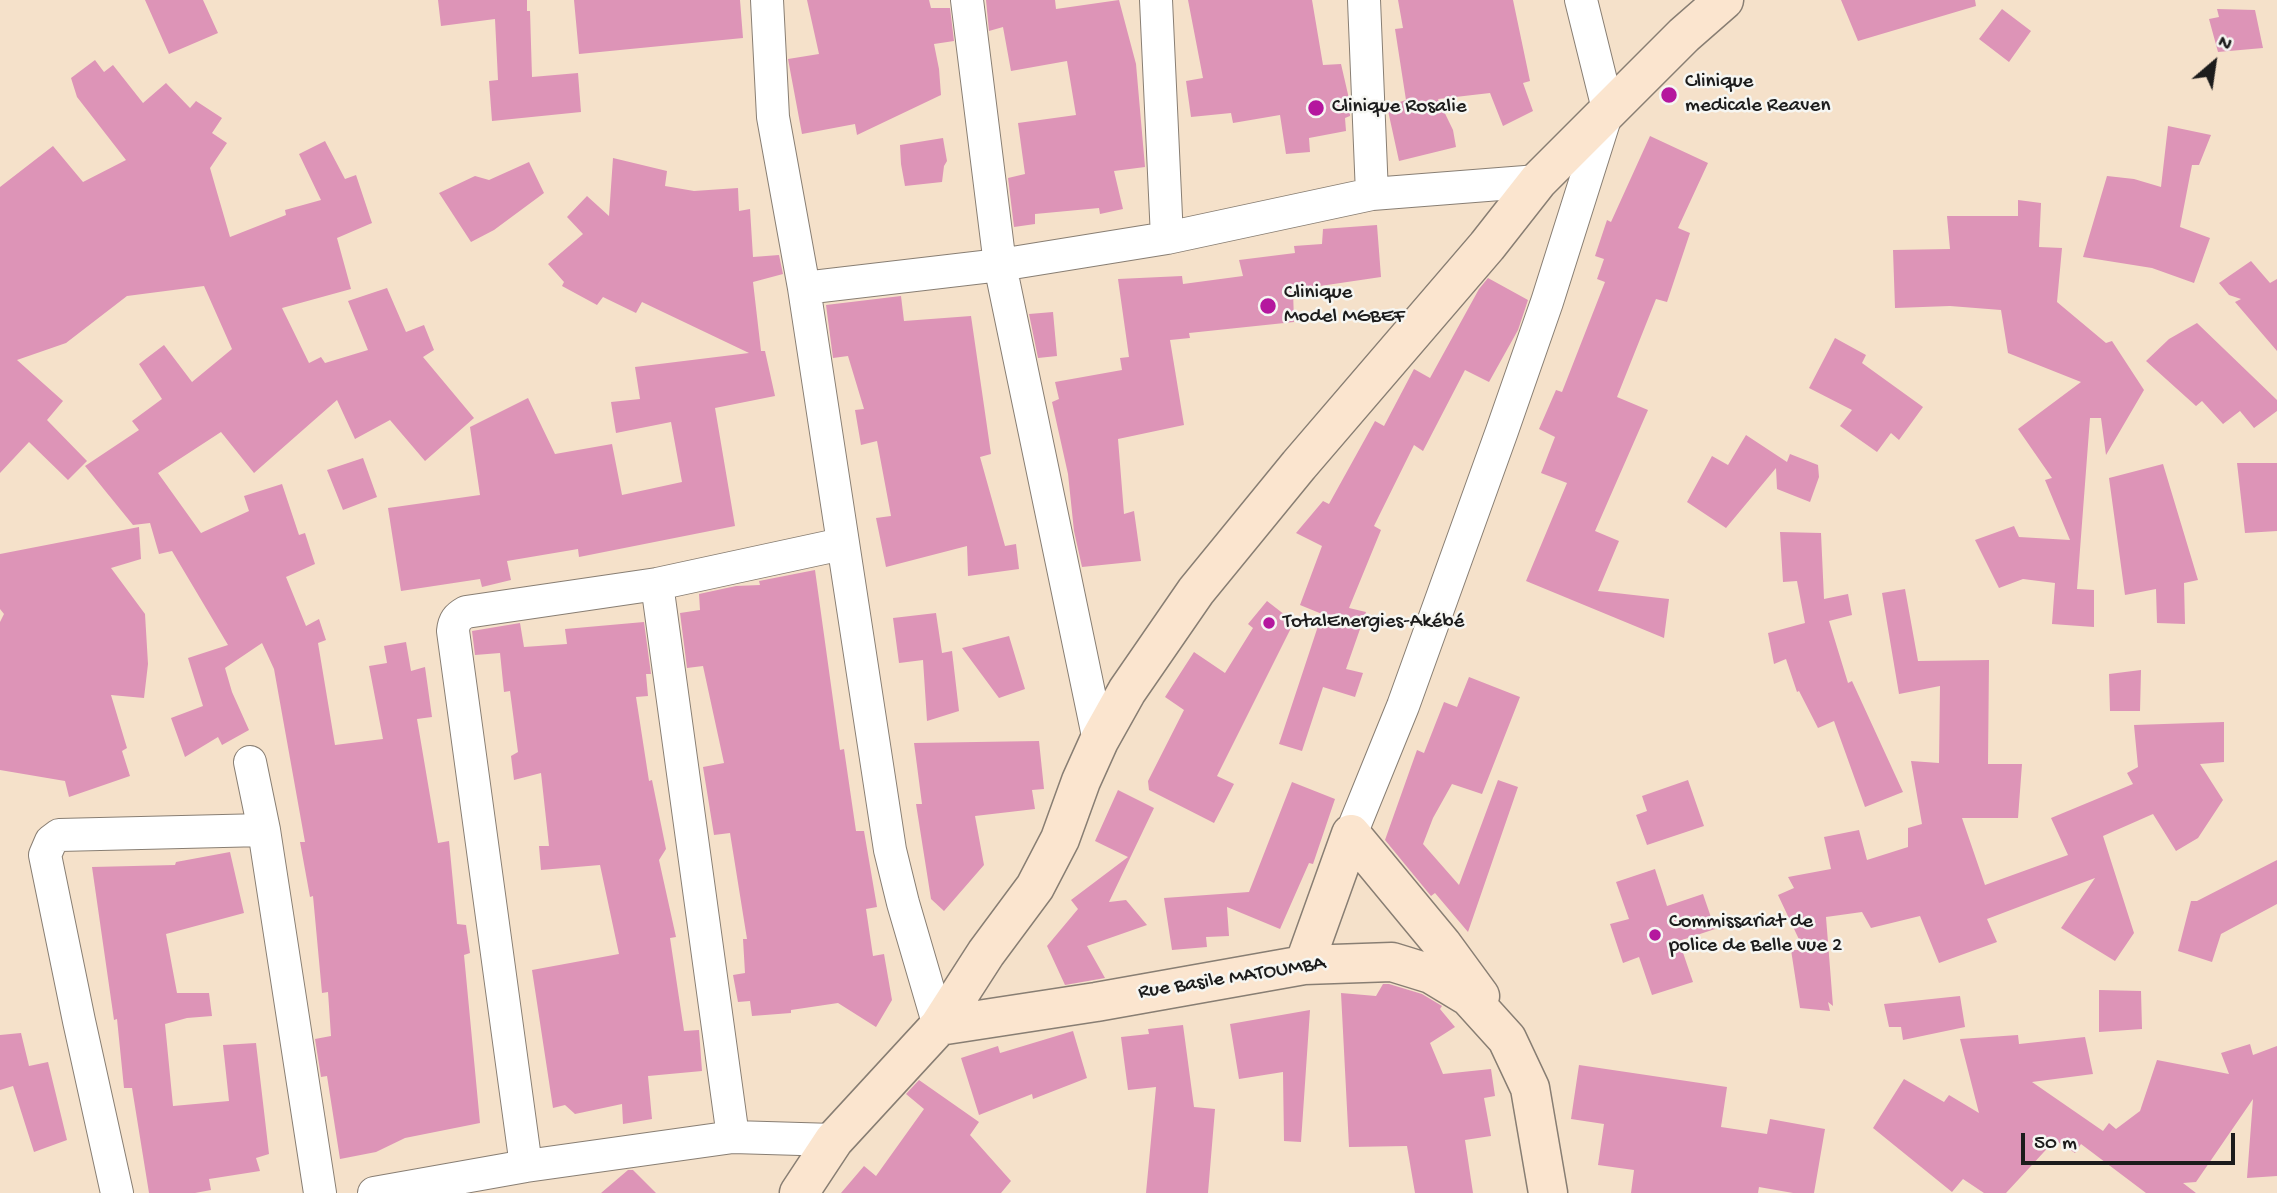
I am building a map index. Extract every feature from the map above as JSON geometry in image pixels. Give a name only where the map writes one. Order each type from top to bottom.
[{"type":"street","points":[[767,0],[773,117],[804,288],[890,850],[939,1026]]},
{"type":"street","points":[[967,0],[1000,265],[1099,741]]},
{"type":"street","points":[[1156,0],[1167,238]]},
{"type":"street","points":[[1364,0],[1373,194]]},
{"type":"street","points":[[1304,965],[1351,834],[1403,706],[1476,504],[1547,302],[1608,109],[1581,0]]},
{"type":"street","points":[[799,1193],[834,1140],[939,1026],[986,953],[1035,887],[1060,839],[1099,741],[1127,691],[1196,592],[1299,465],[1487,246],[1538,181],[1684,34],[1724,0]]},
{"type":"street","points":[[804,288],[1000,265],[1167,238],[1373,194],[1538,181]]},
{"type":"street","points":[[526,1166],[453,631],[457,618],[466,612],[657,584],[842,544]]},
{"type":"street","points":[[657,584],[733,1137]]},
{"type":"street","points":[[250,762],[264,830],[320,1193]]},
{"type":"street","points":[[117,1193],[45,855],[51,841],[59,835],[264,830]]},
{"type":"street","points":[[1351,834],[1442,944],[1507,1039]]},
{"type":"street","name":"Rue Basile MATOUMBA","points":[[939,1026],[1096,1002],[1304,965],[1392,962],[1431,974],[1469,997],[1507,1039],[1530,1087],[1548,1193]]},
{"type":"street","points":[[374,1193],[526,1166],[733,1137],[834,1140]]},
{"type":"building","points":[[145,0],[203,0],[218,33],[169,54]]},
{"type":"building","points":[[438,0],[527,0],[527,11],[530,11],[532,77],[578,73],[581,112],[492,121],[489,81],[498,80],[495,19],[441,26]]},
{"type":"building","points":[[574,0],[740,0],[743,38],[579,54]]},
{"type":"building","points":[[807,0],[929,0],[931,8],[950,8],[954,41],[934,44],[941,95],[857,135],[855,124],[802,134],[788,59],[819,54]]},
{"type":"building","points":[[986,0],[1055,0],[1056,9],[1119,0],[1136,64],[1145,167],[1114,171],[1123,209],[1100,214],[1099,208],[1035,214],[1035,224],[1014,227],[1008,178],[1025,174],[1018,123],[1076,115],[1067,61],[1011,71],[1003,27],[989,31]]},
{"type":"building","points":[[1188,0],[1312,0],[1323,65],[1341,64],[1350,103],[1350,116],[1345,118],[1346,131],[1309,138],[1310,152],[1286,154],[1280,115],[1233,123],[1231,113],[1191,117],[1186,81],[1203,78]]},
{"type":"building","points":[[1398,0],[1513,0],[1530,81],[1523,83],[1533,111],[1503,126],[1490,93],[1438,99],[1453,130],[1456,147],[1399,161],[1387,106],[1406,100],[1395,29],[1403,28]]},
{"type":"building","points":[[1841,0],[1975,0],[1976,6],[1858,41]]},
{"type":"building","points":[[2002,9],[2031,31],[2009,62],[1979,39]]},
{"type":"building","points":[[2217,9],[2255,10],[2263,48],[2218,52],[2209,19],[2219,17]]},
{"type":"building","points":[[95,60],[104,72],[113,65],[143,103],[166,83],[190,108],[196,101],[222,118],[212,133],[227,143],[210,168],[230,237],[286,215],[285,210],[321,200],[299,154],[325,141],[345,179],[356,175],[372,223],[337,238],[351,289],[282,308],[309,363],[321,357],[325,363],[368,350],[348,301],[387,288],[406,332],[424,325],[434,350],[423,357],[474,418],[425,461],[390,420],[355,439],[337,400],[254,473],[221,432],[158,473],[201,533],[249,511],[244,496],[282,484],[299,535],[305,533],[315,564],[286,577],[306,626],[319,619],[326,640],[318,643],[335,745],[383,739],[369,666],[387,663],[384,646],[406,642],[411,671],[425,667],[432,717],[417,719],[438,843],[449,841],[457,924],[466,925],[470,953],[464,955],[480,1123],[405,1138],[376,1152],[340,1159],[327,1076],[321,1077],[315,1039],[331,1036],[328,992],[322,993],[313,896],[310,897],[300,842],[305,842],[274,669],[262,643],[225,668],[232,692],[249,730],[222,745],[218,737],[185,757],[171,718],[203,706],[188,658],[228,645],[172,551],[159,554],[150,523],[133,525],[85,466],[139,430],[132,421],[162,399],[139,364],[164,345],[192,382],[232,349],[204,286],[127,296],[66,343],[17,360],[63,401],[47,420],[87,461],[68,480],[29,442],[0,473],[0,187],[53,146],[83,182],[126,160],[77,97],[71,78]]},
{"type":"building","points":[[2168,126],[2211,135],[2199,165],[2192,165],[2180,227],[2210,238],[2194,283],[2152,268],[2083,257],[2107,176],[2134,179],[2161,187]]},
{"type":"building","points":[[1650,136],[1708,163],[1678,228],[1690,233],[1667,302],[1656,299],[1617,397],[1648,410],[1595,531],[1619,541],[1598,591],[1669,599],[1664,638],[1526,581],[1567,483],[1541,473],[1555,437],[1539,429],[1556,390],[1562,392],[1605,282],[1597,279],[1604,259],[1595,256],[1607,220],[1611,222]]},
{"type":"building","points":[[943,138],[947,161],[942,182],[905,186],[900,145]]},
{"type":"building","points":[[613,158],[667,171],[665,186],[694,191],[738,188],[739,211],[750,209],[753,257],[779,255],[783,274],[753,282],[761,351],[765,351],[775,396],[715,408],[735,526],[579,557],[578,549],[507,561],[511,580],[482,587],[480,579],[401,591],[388,508],[480,495],[470,427],[528,398],[555,454],[612,444],[622,495],[682,482],[671,422],[616,433],[611,402],[640,399],[635,367],[749,353],[642,302],[636,313],[603,297],[597,305],[562,286],[564,282],[548,264],[583,234],[567,217],[587,196],[609,216]]},
{"type":"building","points":[[529,162],[544,193],[494,230],[471,242],[439,193],[475,176],[489,180]]},
{"type":"building","points":[[2018,200],[2041,203],[2039,247],[2062,248],[2057,302],[2106,343],[2112,341],[2144,390],[2106,455],[2101,418],[2090,418],[2077,589],[2094,590],[2094,627],[2052,624],[2055,583],[2023,579],[1999,588],[1975,540],[2014,526],[2019,537],[2070,540],[2045,480],[2052,478],[2018,429],[2081,382],[2008,353],[2001,310],[1950,306],[1895,308],[1893,250],[1950,249],[1947,216],[2018,216]]},
{"type":"building","points":[[1377,225],[1381,277],[1293,290],[1294,322],[1189,333],[1190,338],[1170,340],[1184,425],[1118,439],[1124,514],[1134,511],[1141,561],[1082,567],[1074,531],[1068,474],[1052,402],[1059,399],[1055,382],[1122,370],[1120,358],[1129,357],[1118,279],[1182,276],[1183,284],[1243,276],[1239,260],[1295,253],[1294,246],[1322,244],[1323,229]]},
{"type":"building","points":[[2251,261],[2270,283],[2277,279],[2277,351],[2235,302],[2241,299],[2229,295],[2219,283]]},
{"type":"building","points":[[1488,278],[1528,300],[1518,330],[1489,382],[1465,370],[1423,451],[1414,445],[1374,526],[1381,530],[1349,608],[1366,612],[1346,669],[1363,673],[1355,697],[1323,687],[1302,751],[1279,744],[1322,614],[1300,605],[1322,546],[1296,533],[1323,501],[1329,504],[1375,421],[1384,426],[1414,369],[1430,378],[1479,289]]},
{"type":"building","points":[[901,296],[904,321],[971,316],[991,454],[980,457],[1005,546],[1016,544],[1019,569],[968,576],[967,546],[886,567],[876,518],[891,516],[877,441],[861,445],[855,410],[864,409],[848,356],[833,358],[826,305]]},
{"type":"building","points":[[1053,312],[1057,356],[1038,358],[1029,314]]},
{"type":"building","points":[[2197,323],[2277,400],[2277,411],[2254,428],[2240,411],[2223,424],[2202,401],[2196,406],[2146,361],[2169,339]]},
{"type":"building","points":[[1835,338],[1866,355],[1862,363],[1923,407],[1899,440],[1891,433],[1877,452],[1840,426],[1852,410],[1809,388]]},
{"type":"building","points":[[1746,435],[1787,462],[1790,454],[1818,465],[1819,477],[1810,502],[1777,489],[1776,468],[1726,528],[1687,502],[1712,456],[1728,465]]},
{"type":"building","points":[[363,458],[377,497],[343,510],[327,470]]},
{"type":"building","points":[[2237,463],[2277,463],[2277,531],[2245,533]]},
{"type":"building","points":[[2163,464],[2198,580],[2184,583],[2185,624],[2157,623],[2156,589],[2125,595],[2109,478]]},
{"type":"building","points":[[139,527],[141,559],[111,568],[145,614],[148,664],[144,698],[111,695],[127,748],[122,751],[130,776],[69,797],[65,781],[0,770],[0,622],[4,614],[0,609],[0,554]]},
{"type":"building","points":[[1780,532],[1821,533],[1824,599],[1848,594],[1852,615],[1829,621],[1848,683],[1852,681],[1903,792],[1865,807],[1834,721],[1818,728],[1799,691],[1797,692],[1786,659],[1774,664],[1768,633],[1805,623],[1797,581],[1783,582]]},
{"type":"building","points":[[815,570],[840,750],[844,749],[856,831],[864,831],[877,907],[866,909],[873,956],[884,954],[892,1000],[876,1027],[838,1003],[791,1010],[791,1013],[752,1016],[750,1001],[738,1002],[733,975],[745,973],[743,939],[747,939],[730,833],[714,835],[703,767],[724,763],[703,666],[687,668],[680,613],[700,610],[699,594],[736,586],[760,585],[759,581]]},
{"type":"building","points":[[1905,589],[1918,661],[1989,660],[1988,764],[2022,764],[2018,818],[1962,818],[1985,885],[2068,855],[2051,818],[2133,784],[2127,773],[2138,767],[2134,725],[2224,722],[2224,762],[2200,764],[2223,800],[2198,838],[2176,851],[2153,814],[2103,836],[2134,933],[2115,961],[2061,928],[2095,878],[1987,919],[1997,942],[1939,963],[1920,916],[1871,928],[1862,912],[1826,917],[1833,1006],[1828,1002],[1830,1011],[1800,1008],[1791,950],[1804,950],[1778,895],[1794,888],[1788,877],[1831,869],[1824,837],[1859,830],[1867,860],[1908,847],[1908,828],[1922,824],[1911,761],[1939,763],[1940,686],[1899,694],[1882,593]]},
{"type":"building","points":[[1267,601],[1294,622],[1217,776],[1234,784],[1214,823],[1149,790],[1148,781],[1184,710],[1165,697],[1194,652],[1225,673],[1253,628],[1248,624]]},
{"type":"building","points":[[936,613],[942,653],[952,651],[959,711],[927,721],[923,660],[899,663],[893,618]]},
{"type":"building","points":[[644,622],[651,674],[646,674],[648,696],[636,697],[649,781],[652,780],[666,849],[659,860],[676,937],[670,938],[684,1031],[699,1030],[702,1071],[648,1076],[652,1119],[623,1124],[622,1104],[575,1114],[565,1105],[553,1108],[532,970],[619,954],[600,865],[541,870],[539,846],[549,846],[541,773],[514,780],[511,756],[518,752],[510,691],[504,692],[500,653],[475,655],[472,631],[520,623],[524,647],[567,644],[565,629]]},
{"type":"building","points":[[1009,636],[1025,689],[999,698],[962,648]]},
{"type":"building","points":[[2141,670],[2140,711],[2110,711],[2109,674]]},
{"type":"building","points":[[1469,677],[1520,697],[1482,794],[1452,784],[1433,818],[1423,844],[1459,885],[1498,780],[1518,787],[1468,932],[1435,893],[1431,896],[1385,840],[1417,750],[1424,753],[1444,702],[1457,707]]},
{"type":"building","points":[[1039,741],[1044,789],[1032,790],[1035,809],[975,816],[984,865],[944,911],[931,899],[916,804],[922,804],[914,743]]},
{"type":"building","points":[[1688,780],[1704,826],[1647,845],[1636,815],[1647,811],[1642,796]]},
{"type":"building","points":[[1292,782],[1335,799],[1313,864],[1309,863],[1280,929],[1227,907],[1229,936],[1206,937],[1207,947],[1172,950],[1164,898],[1249,892]]},
{"type":"building","points":[[1118,790],[1154,808],[1109,902],[1126,900],[1147,925],[1087,946],[1105,978],[1065,985],[1047,946],[1078,909],[1071,900],[1128,857],[1095,841]]},
{"type":"building","points":[[230,852],[244,913],[166,934],[177,993],[209,993],[212,1016],[187,1018],[165,1024],[173,1106],[229,1101],[223,1045],[256,1043],[269,1154],[256,1158],[260,1171],[209,1179],[211,1190],[195,1193],[149,1193],[132,1088],[124,1088],[117,1019],[114,1020],[92,867],[175,865],[176,862]]},
{"type":"building","points":[[2277,860],[2277,904],[2221,934],[2212,962],[2178,951],[2191,901],[2197,901]]},
{"type":"building","name":"Commissariat de police de Belle vue 2","points":[[1655,869],[1667,906],[1703,894],[1715,929],[1679,941],[1693,982],[1652,995],[1639,957],[1623,963],[1610,924],[1629,919],[1616,882]]},
{"type":"building","points":[[1383,984],[1422,994],[1442,1006],[1440,1009],[1455,1027],[1430,1043],[1443,1074],[1491,1069],[1495,1096],[1484,1098],[1491,1136],[1465,1140],[1473,1193],[1415,1193],[1407,1146],[1349,1147],[1341,993],[1376,996]]},
{"type":"building","points":[[2099,990],[2141,991],[2142,1029],[2099,1032]]},
{"type":"building","points":[[1960,996],[1965,1027],[1903,1040],[1901,1027],[1889,1027],[1884,1004]]},
{"type":"building","points":[[1310,1010],[1301,1142],[1284,1141],[1283,1072],[1239,1079],[1230,1024]]},
{"type":"building","points":[[1183,1025],[1194,1107],[1215,1109],[1208,1193],[1146,1193],[1156,1087],[1128,1090],[1121,1037],[1149,1034],[1148,1029]]},
{"type":"building","points":[[1073,1031],[1087,1078],[1033,1099],[1032,1094],[979,1115],[961,1058],[998,1046],[1000,1053]]},
{"type":"building","points":[[21,1033],[29,1066],[48,1062],[67,1140],[34,1152],[13,1086],[0,1090],[0,1035]]},
{"type":"building","points":[[2018,1035],[2019,1044],[2085,1037],[2093,1074],[2032,1082],[2103,1131],[2109,1123],[2116,1129],[2140,1111],[2157,1060],[2229,1074],[2221,1053],[2250,1044],[2253,1055],[2277,1046],[2277,1176],[2247,1178],[2253,1099],[2196,1182],[2183,1183],[2196,1193],[2146,1193],[2081,1144],[2075,1153],[2055,1140],[2006,1193],[1984,1193],[1963,1179],[1952,1192],[1873,1128],[1904,1079],[1944,1102],[1949,1095],[1979,1113],[1960,1039]]},
{"type":"building","points":[[1579,1065],[1727,1087],[1721,1127],[1767,1134],[1770,1119],[1825,1129],[1814,1193],[1793,1193],[1759,1187],[1758,1193],[1631,1193],[1634,1170],[1598,1165],[1604,1124],[1571,1119]]},
{"type":"building","points":[[919,1080],[979,1122],[970,1135],[1011,1181],[1001,1193],[841,1193],[864,1166],[876,1176],[924,1109],[906,1094]]},
{"type":"building","points":[[628,1170],[633,1170],[656,1193],[601,1193]]},
{"type":"place","name":"Clinique medicale Reaven","points":[[1669,95]]},
{"type":"place","name":"Clinique Rosalie","points":[[1316,108]]},
{"type":"place","name":"Clinique Model MGBEF","points":[[1268,306]]},
{"type":"place","name":"TotalEnergies-Akébé","points":[[1269,623]]},
{"type":"place","name":"Commissariat de police de Belle vue 2","points":[[1655,935]]}]
